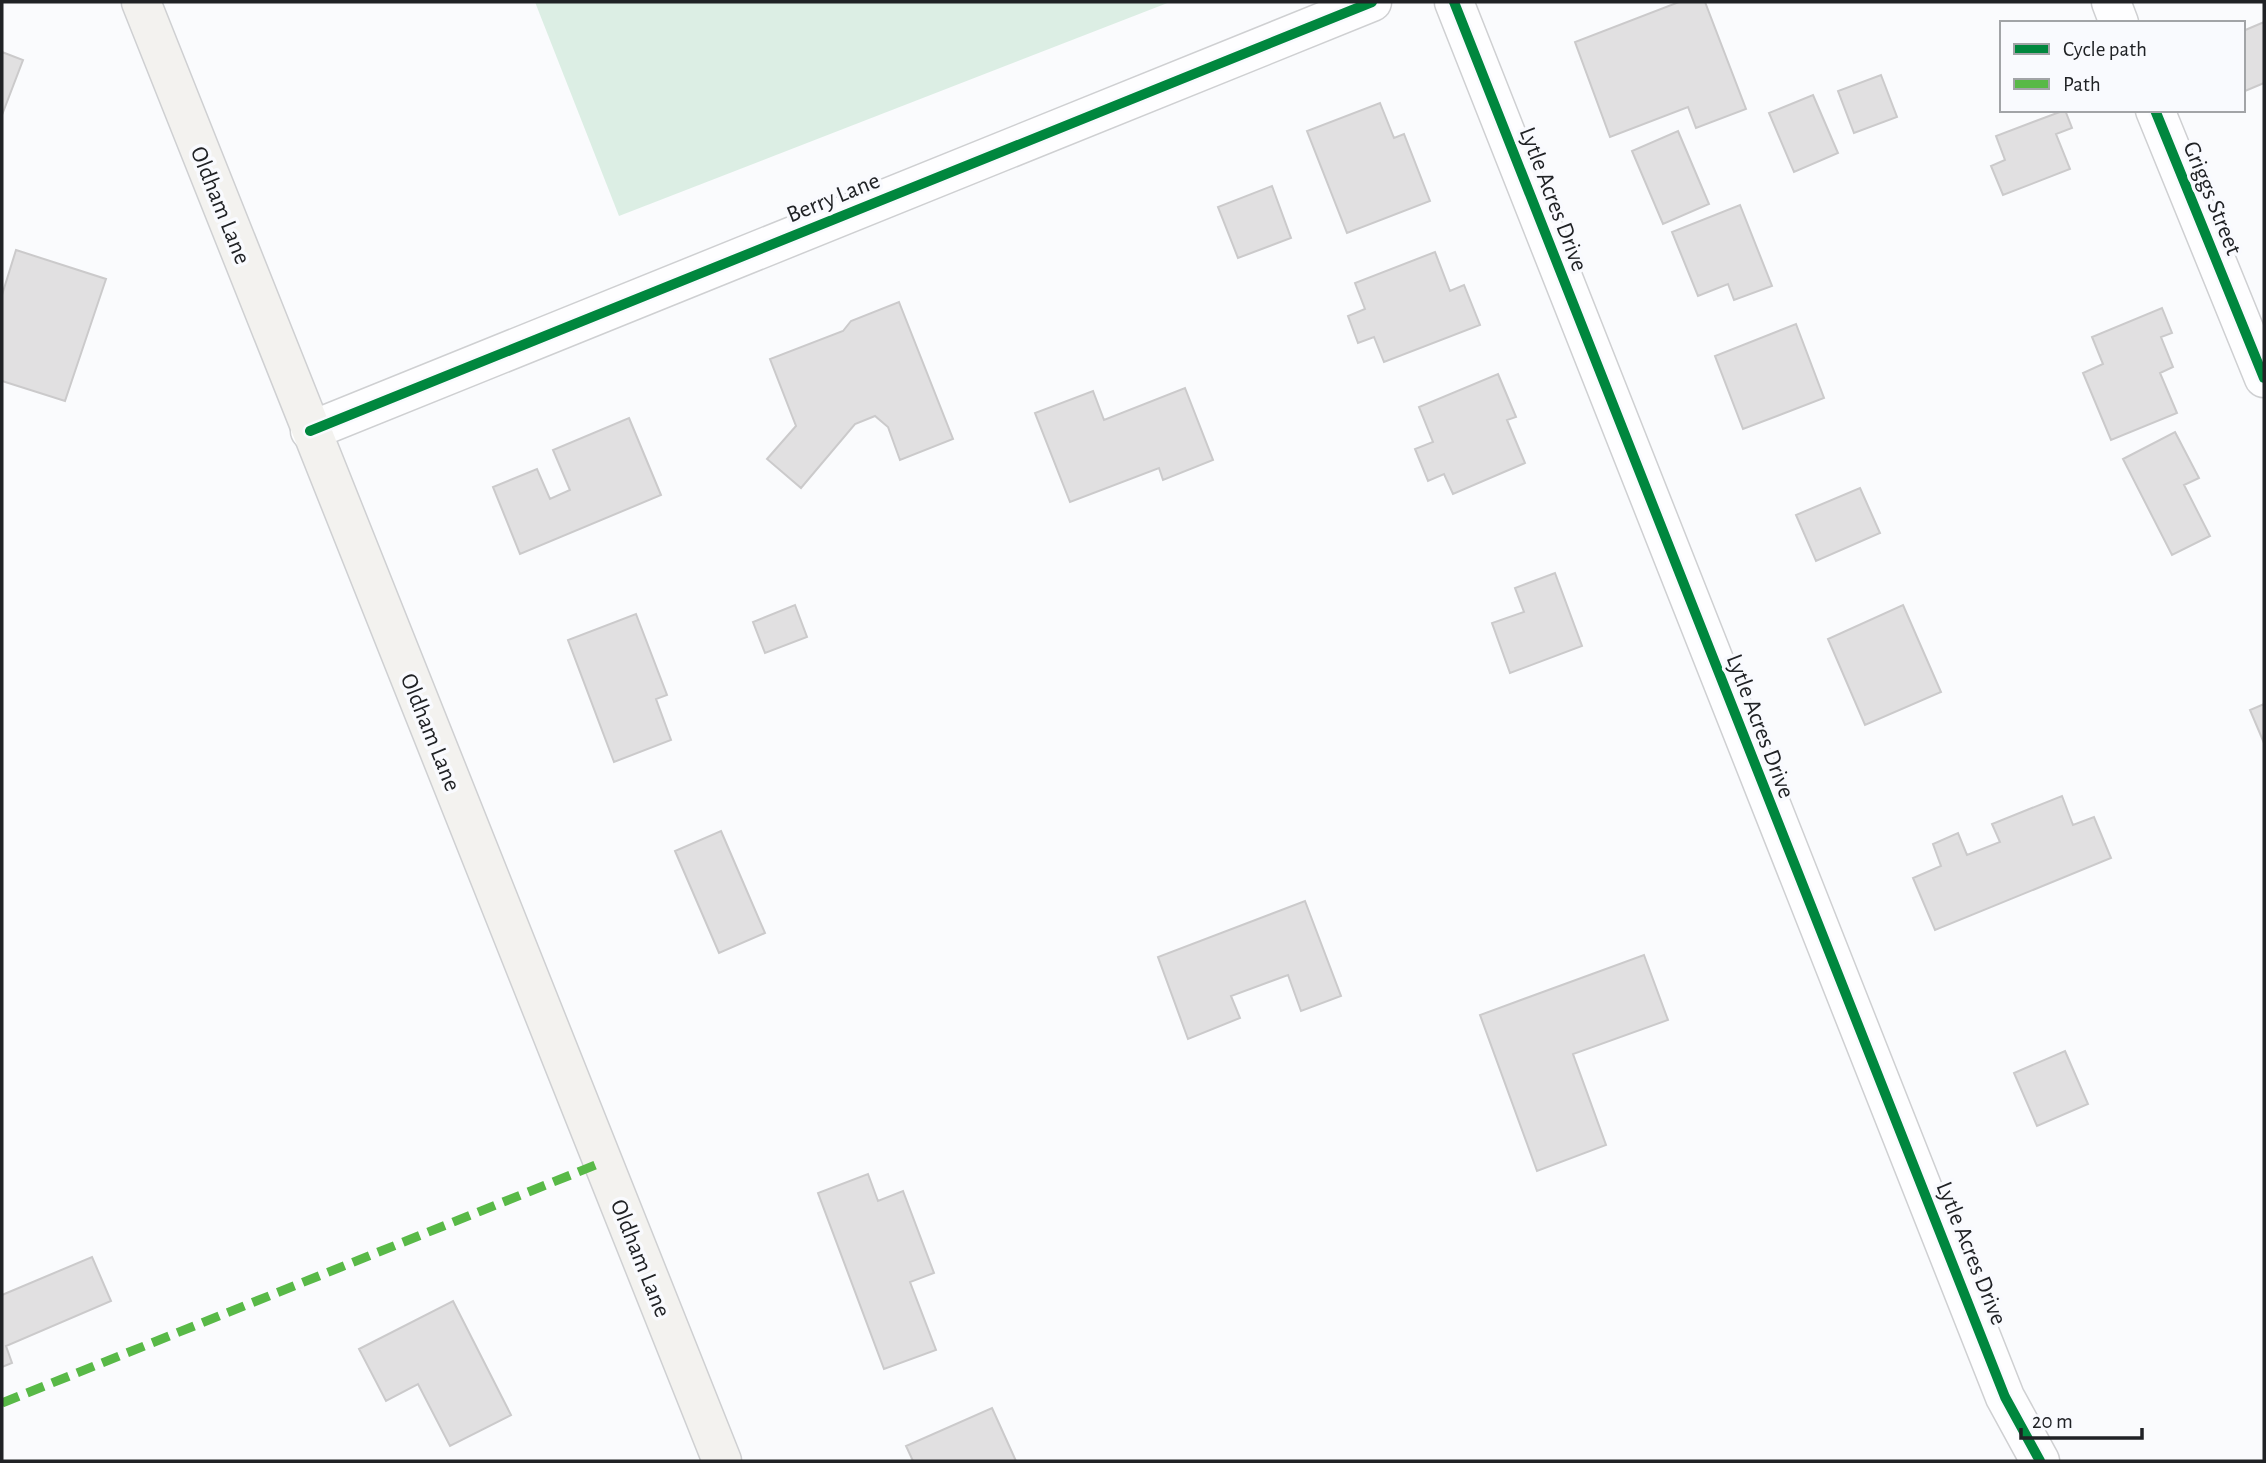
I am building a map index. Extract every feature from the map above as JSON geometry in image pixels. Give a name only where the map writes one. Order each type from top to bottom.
[{"type":"main road","name":"Oldham Lane","points":[[141,2],[722,1461]]},
{"type":"street","name":"Berry Lane","points":[[310,431],[1372,2]]},
{"type":"street","name":"Lytle Acres Drive","points":[[1454,2],[2005,1397],[2040,1461]]},
{"type":"street","points":[[2111,2],[2118,21]]},
{"type":"street","name":"Griggs Street","points":[[2156,112],[2264,378]]},
{"type":"green space","points":[[535,2],[1170,2],[619,216]]},
{"type":"building","points":[[1679,2],[1705,2],[1746,109],[1696,128],[1688,107],[1610,137],[1575,42]]},
{"type":"building","points":[[2264,22],[2264,83],[2245,91],[2245,30]]},
{"type":"building","points":[[2,52],[23,60],[2,115]]},
{"type":"building","points":[[1881,75],[1897,117],[1854,133],[1838,91]]},
{"type":"building","points":[[1813,95],[1838,153],[1794,172],[1769,113]]},
{"type":"building","points":[[1380,103],[1394,138],[1404,134],[1430,201],[1347,233],[1307,131]]},
{"type":"building","points":[[2066,112],[2072,128],[2056,134],[2070,169],[2003,195],[1991,166],[2005,160],[1996,136]]},
{"type":"building","points":[[1678,131],[1709,204],[1663,224],[1632,151]]},
{"type":"building","points":[[1272,186],[1291,238],[1238,258],[1218,207]]},
{"type":"building","points":[[1740,205],[1772,286],[1734,300],[1728,284],[1698,296],[1672,232]]},
{"type":"building","points":[[16,250],[106,279],[65,401],[2,381],[2,295]]},
{"type":"building","points":[[1435,252],[1450,291],[1464,285],[1480,325],[1384,362],[1374,337],[1358,343],[1348,316],[1365,309],[1355,283]]},
{"type":"building","points":[[899,302],[953,439],[900,460],[888,427],[875,416],[855,424],[801,488],[767,459],[796,426],[770,359],[843,331],[851,321]]},
{"type":"building","points":[[2162,308],[2172,333],[2161,337],[2173,367],[2160,373],[2177,413],[2111,440],[2083,373],[2103,364],[2092,337]]},
{"type":"building","points":[[1796,324],[1824,398],[1743,429],[1715,356]]},
{"type":"building","points":[[1498,374],[1516,417],[1507,420],[1525,463],[1453,494],[1444,474],[1428,481],[1415,449],[1433,442],[1419,407]]},
{"type":"building","points":[[1185,388],[1213,460],[1163,480],[1159,468],[1070,502],[1035,413],[1093,391],[1104,420]]},
{"type":"building","points":[[629,418],[661,495],[520,554],[493,487],[537,469],[550,499],[570,490],[553,450]]},
{"type":"building","points":[[2175,432],[2199,478],[2184,485],[2210,536],[2172,555],[2123,459]]},
{"type":"building","points":[[1860,488],[1880,533],[1816,561],[1796,515]]},
{"type":"building","points":[[1555,573],[1582,646],[1510,673],[1492,623],[1524,612],[1515,588]]},
{"type":"building","points":[[795,605],[807,637],[765,653],[753,622]]},
{"type":"building","points":[[1903,605],[1941,692],[1865,725],[1828,639]]},
{"type":"building","points":[[636,614],[667,695],[656,699],[671,740],[614,762],[568,640]]},
{"type":"building","points":[[2264,704],[2264,743],[2250,710]]},
{"type":"building","points":[[2062,796],[2073,825],[2094,817],[2111,858],[1935,930],[1913,878],[1941,866],[1933,844],[1958,833],[1967,855],[2000,842],[1992,824]]},
{"type":"building","points":[[721,831],[765,933],[719,953],[675,851]]},
{"type":"building","points":[[1305,901],[1341,996],[1301,1011],[1288,975],[1231,996],[1240,1018],[1188,1039],[1158,957]]},
{"type":"building","points":[[1644,955],[1668,1020],[1573,1054],[1606,1145],[1537,1171],[1480,1015]]},
{"type":"building","points":[[2065,1051],[2088,1104],[2037,1126],[2014,1073]]},
{"type":"building","points":[[868,1174],[878,1201],[903,1191],[934,1273],[910,1282],[936,1350],[884,1369],[818,1193]]},
{"type":"building","points":[[92,1257],[111,1301],[6,1346],[12,1363],[2,1367],[2,1295]]},
{"type":"building","points":[[453,1301],[511,1415],[450,1446],[418,1384],[386,1401],[359,1349]]},
{"type":"building","points":[[992,1408],[1016,1461],[913,1461],[906,1446]]},
{"type":"marked path","points":[[2,1403],[603,1162]]},
{"type":"cycle path","points":[[310,431],[1372,2]]},
{"type":"cycle path","points":[[1454,2],[2005,1397],[2040,1461]]},
{"type":"cycle path","points":[[2156,112],[2264,378]]}]
